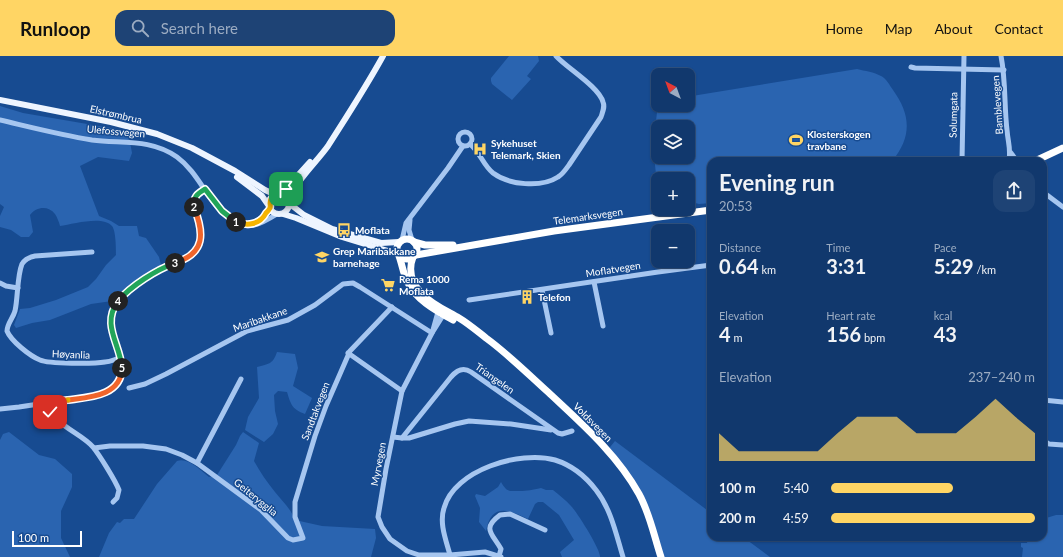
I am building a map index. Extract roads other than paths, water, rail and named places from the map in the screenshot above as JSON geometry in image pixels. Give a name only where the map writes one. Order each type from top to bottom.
[{"type":"highway","points":[[1044,157],[1063,148]]},
{"type":"highway","points":[[1047,161],[1063,155]]},
{"type":"highway","name":"Telemarksvegen","points":[[414,256],[469,244],[707,211]]},
{"type":"highway","points":[[407,239],[413,241],[417,249],[414,256],[407,260],[398,255],[396,249],[400,241],[407,239]]},
{"type":"highway","name":"Telemarksvegen","points":[[413,241],[430,246],[469,244]]},
{"type":"highway","name":"Voldsvegen","points":[[398,255],[406,278],[411,287],[422,300],[441,312],[467,324],[492,342],[580,423],[615,459],[628,476],[642,501],[649,518],[660,557]]},
{"type":"highway","name":"Voldsvegen","points":[[414,256],[410,271],[417,288],[441,312]]},
{"type":"main road","points":[[280,214],[287,211],[289,202],[298,184],[328,145],[359,99],[383,56]]},
{"type":"main road","name":"Elstrømbrua","points":[[0,100],[111,122],[157,134],[192,148],[235,171],[265,190],[278,195]]},
{"type":"main road","points":[[332,138],[278,195],[271,199],[270,207],[272,212],[296,218],[342,237],[398,255]]},
{"type":"main road","name":"Elstrømbrua","points":[[222,164],[262,196],[270,207]]},
{"type":"main road","points":[[278,195],[285,196],[289,202],[304,215],[332,229],[381,244],[400,241]]},
{"type":"street","points":[[470,144],[493,173],[504,180],[515,183],[530,184],[550,180],[558,177],[569,166],[601,117],[604,104],[599,94],[556,56]]},
{"type":"street","name":"Solumgata","points":[[962,157],[964,56]]},
{"type":"street","name":"Bamblevegen","points":[[1001,56],[1004,70],[1007,131],[1011,153],[1010,157]]},
{"type":"street","points":[[911,67],[1004,70]]},
{"type":"street","name":"Ulefossvegen","points":[[0,120],[94,140],[142,143],[158,147],[171,153],[185,164],[226,215],[235,222],[248,225]]},
{"type":"street","points":[[463,146],[458,139],[459,136],[464,133],[470,134],[472,139],[470,144]]},
{"type":"street","points":[[400,241],[406,223],[463,146],[470,144]]},
{"type":"street","name":"Bamblevegen","points":[[1011,153],[1014,157]]},
{"type":"street","points":[[0,409],[92,396],[108,391],[116,385],[121,376],[122,368],[111,329],[111,318],[114,308],[122,296],[151,274],[163,267],[186,259],[194,253],[198,246],[201,233],[194,207],[194,201],[198,194],[205,189]]},
{"type":"street","points":[[1047,195],[1063,207]]},
{"type":"street","points":[[248,225],[265,216],[270,207]]},
{"type":"street","points":[[248,225],[257,225],[280,214]]},
{"type":"street","points":[[412,216],[409,230],[413,241]]},
{"type":"street","name":"Høyanlia","points":[[92,252],[35,256],[24,262],[21,267],[15,312],[8,325],[7,332],[10,337],[33,356],[47,362],[97,363],[120,358]]},
{"type":"street","name":"Moflatvegen","points":[[469,300],[707,266]]},
{"type":"street","points":[[594,282],[603,326]]},
{"type":"street","points":[[0,283],[6,286],[18,288]]},
{"type":"street","name":"Maribakkane","points":[[129,388],[144,384],[166,374],[247,332],[277,324],[294,317],[315,305],[343,284],[350,283],[356,285],[432,332]]},
{"type":"street","points":[[542,290],[550,333]]},
{"type":"street","name":"Sandtakvegen","points":[[303,538],[295,517],[296,496],[315,436],[348,353],[392,307]]},
{"type":"street","name":"Myrvegen","points":[[441,312],[434,323],[432,332],[402,391],[378,513],[379,519],[382,527],[394,543],[413,554],[427,556],[479,552],[490,553],[500,557]]},
{"type":"street","points":[[348,353],[402,391]]},
{"type":"street","name":"Triangelen","points":[[402,438],[451,376],[462,369],[471,372],[552,430]]},
{"type":"street","points":[[197,463],[242,380]]},
{"type":"street","points":[[1047,400],[1063,402]]},
{"type":"street","points":[[47,402],[48,407],[54,416],[94,448],[119,490],[117,498],[113,502]]},
{"type":"street","points":[[393,437],[402,438],[416,436],[450,425],[469,421],[552,430],[562,434],[572,431]]},
{"type":"street","points":[[1047,443],[1063,445]]},
{"type":"street","name":"Geiterygglia","points":[[94,448],[132,446],[166,449],[182,455],[197,463],[265,514],[288,538],[293,540],[303,538]]},
{"type":"street","points":[[450,555],[444,532],[442,515],[445,503],[453,491],[469,477],[496,464],[514,459],[538,458],[556,460],[567,466],[580,474],[597,491],[609,513],[623,557]]},
{"type":"street","points":[[500,557],[501,549],[489,531],[491,524],[500,515],[510,514],[545,530]]},
{"type":"place","name":"Klosterskogen travbane","points":[[796,140]]},
{"type":"place","name":"Sykehuset Telemark, Skien","points":[[480,149]]},
{"type":"place","name":"Moflata","points":[[344,230]]},
{"type":"place","name":"Grep Maribakkane barnehage","points":[[322,257]]},
{"type":"place","name":"Rema 1000 Moflata","points":[[388,285]]},
{"type":"place","name":"Telefon","points":[[527,297]]}]
